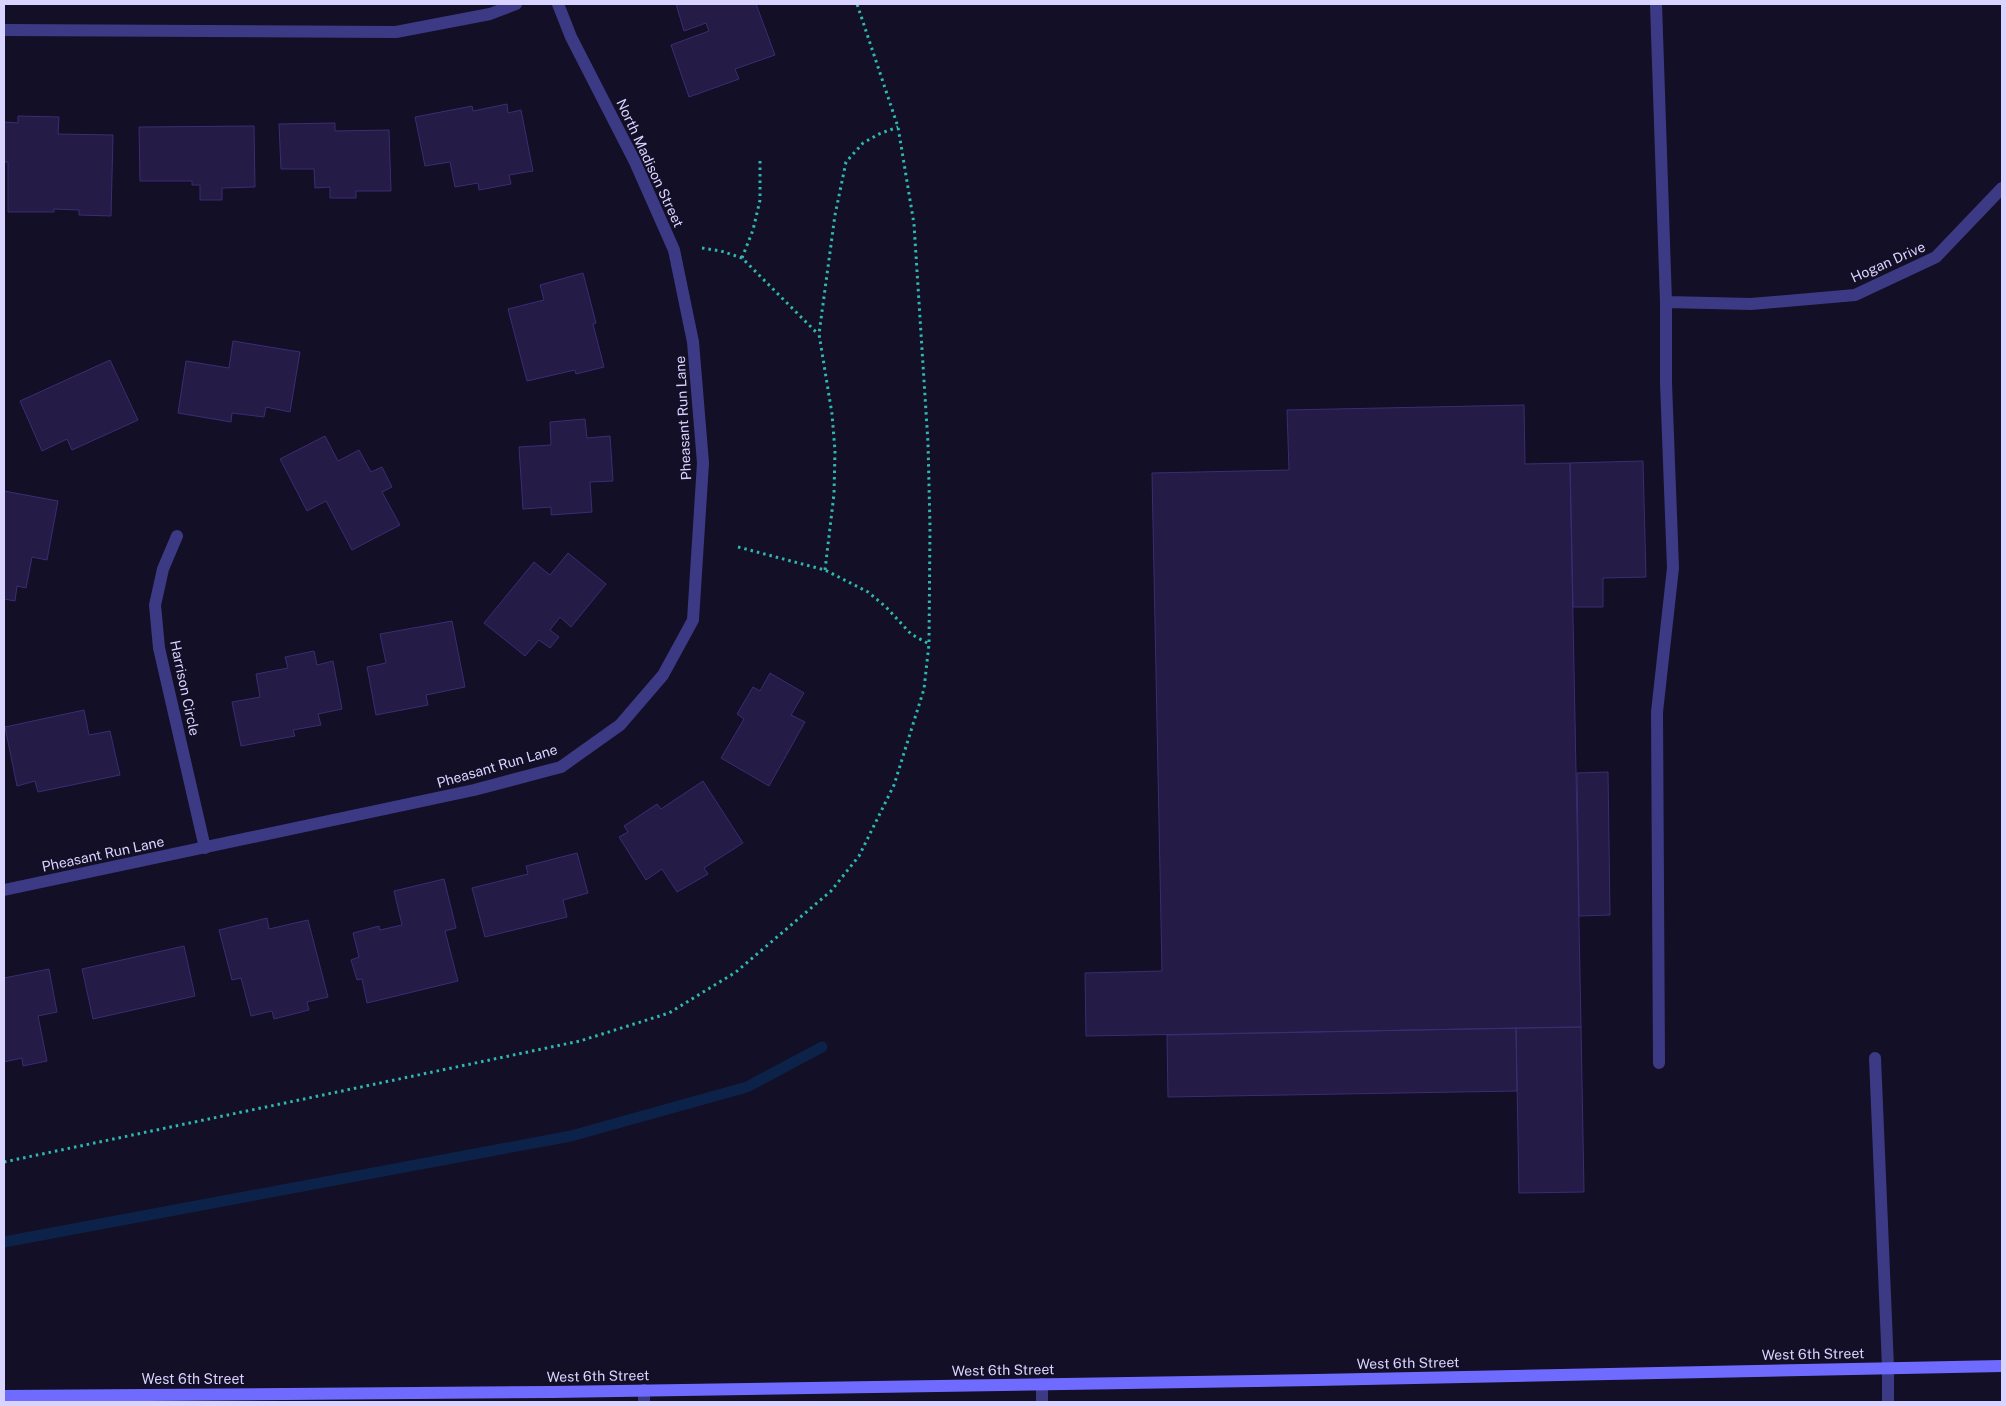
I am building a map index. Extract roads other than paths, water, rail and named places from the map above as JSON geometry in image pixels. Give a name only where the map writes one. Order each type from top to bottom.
[{"type":"main road","name":"West 6th Street","points":[[4,1396],[235,1398],[644,1396],[1042,1384],[2002,1366]]},
{"type":"street","points":[[4,30],[396,32],[490,14],[516,4]]},
{"type":"street","name":"North Madison Street","points":[[558,4],[571,37],[635,162],[674,250],[693,342]]},
{"type":"street","points":[[1656,4],[1666,302],[1665,374],[1673,568],[1657,712],[1659,1062]]},
{"type":"street","name":"Hogan Drive","points":[[1666,302],[1751,304],[1855,295],[1936,257],[2002,188]]},
{"type":"street","name":"Pheasant Run Lane","points":[[4,890],[474,790],[561,767],[620,725],[663,675],[693,620],[703,463],[693,342]]},
{"type":"street","name":"Harrison Circle","points":[[177,536],[162,569],[155,605],[159,648],[205,848]]},
{"type":"street","points":[[1875,1058],[1888,1402]]},
{"type":"street","points":[[1042,1384],[1042,1402]]},
{"type":"waterway","points":[[4,1242],[571,1136],[747,1087],[822,1047]]}]
